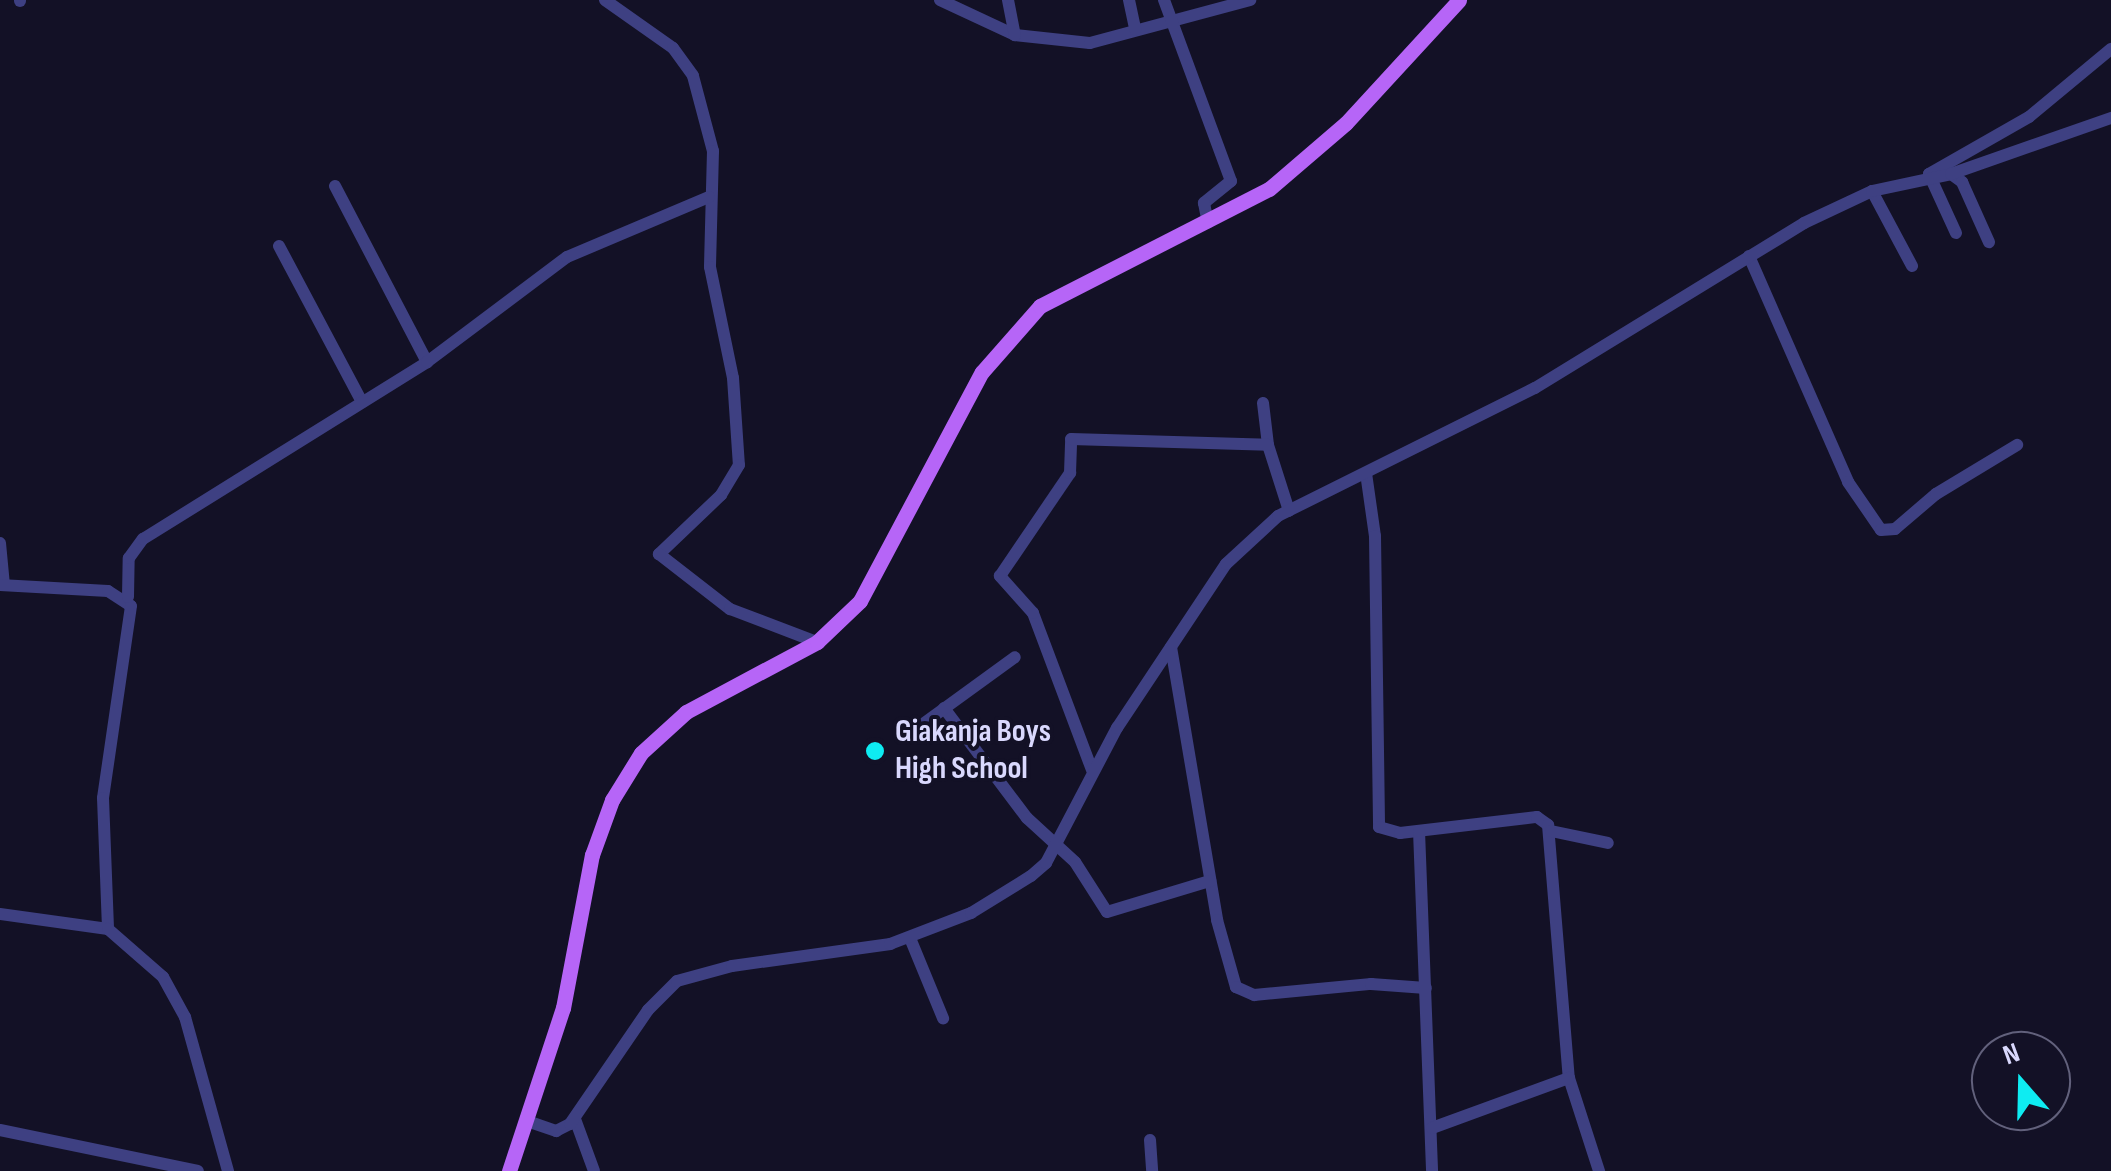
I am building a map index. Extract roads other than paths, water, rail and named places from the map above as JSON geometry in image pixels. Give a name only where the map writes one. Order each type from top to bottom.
[{"type":"main road","points":[[509,1171],[530,1122],[563,1008],[592,855],[624,778],[686,712],[817,642],[876,580],[943,440],[982,372],[1020,326],[1095,273],[1208,223],[1307,161],[1459,0]]},
{"type":"street","points":[[605,0],[673,48],[693,76],[712,135],[710,266],[733,378],[739,465],[721,495],[659,554],[730,609],[817,642]]},
{"type":"street","points":[[940,0],[1015,35],[1090,43],[1241,1]]},
{"type":"street","points":[[1008,0],[1015,35]]},
{"type":"street","points":[[1129,0],[1135,29]]},
{"type":"street","points":[[1164,0],[1231,181],[1204,203],[1208,223]]},
{"type":"street","points":[[530,1122],[556,1131],[575,1119],[648,1010],[677,980],[910,938],[1001,896],[1046,864],[1092,770],[1238,548],[1289,510],[1535,388],[1749,256],[1872,192],[1929,174],[2029,116],[2111,50]]},
{"type":"street","points":[[1929,174],[1951,174],[2111,118]]},
{"type":"street","points":[[1929,174],[1956,233]]},
{"type":"street","points":[[1951,174],[1962,182],[1990,242]]},
{"type":"street","points":[[335,186],[427,362]]},
{"type":"street","points":[[1872,192],[1912,266]]},
{"type":"street","points":[[108,928],[103,798],[125,681],[129,558],[143,539],[427,362],[568,257],[709,196]]},
{"type":"street","points":[[279,246],[362,402]]},
{"type":"street","points":[[1749,256],[1848,482],[1881,530],[1895,529],[1936,494],[2017,445]]},
{"type":"street","points":[[1263,403],[1268,446],[1289,510]]},
{"type":"street","points":[[1092,770],[1033,613],[1000,576],[1070,474],[1071,439],[1268,446]]},
{"type":"street","points":[[1366,473],[1375,536],[1378,824],[1384,832],[1420,831],[1536,816],[1551,831],[1608,843]]},
{"type":"street","points":[[0,543],[2,585],[108,590],[128,598]]},
{"type":"street","points":[[1172,646],[1210,881],[1239,991],[1371,984],[1426,988]]},
{"type":"street","points":[[916,729],[1015,656]]},
{"type":"street","points":[[944,708],[1108,912],[1210,881]]},
{"type":"street","points":[[1420,831],[1432,1171]]},
{"type":"street","points":[[1551,831],[1569,1078],[1599,1171]]},
{"type":"street","points":[[0,914],[108,928],[177,996],[228,1171]]},
{"type":"street","points":[[910,938],[944,1018]]},
{"type":"street","points":[[1432,1128],[1569,1078]]},
{"type":"street","points":[[575,1119],[594,1171]]},
{"type":"street","points":[[0,1130],[198,1171]]},
{"type":"street","points":[[1150,1140],[1152,1171]]},
{"type":"place","name":"Giakanja Boys High School","points":[[875,751]]}]
